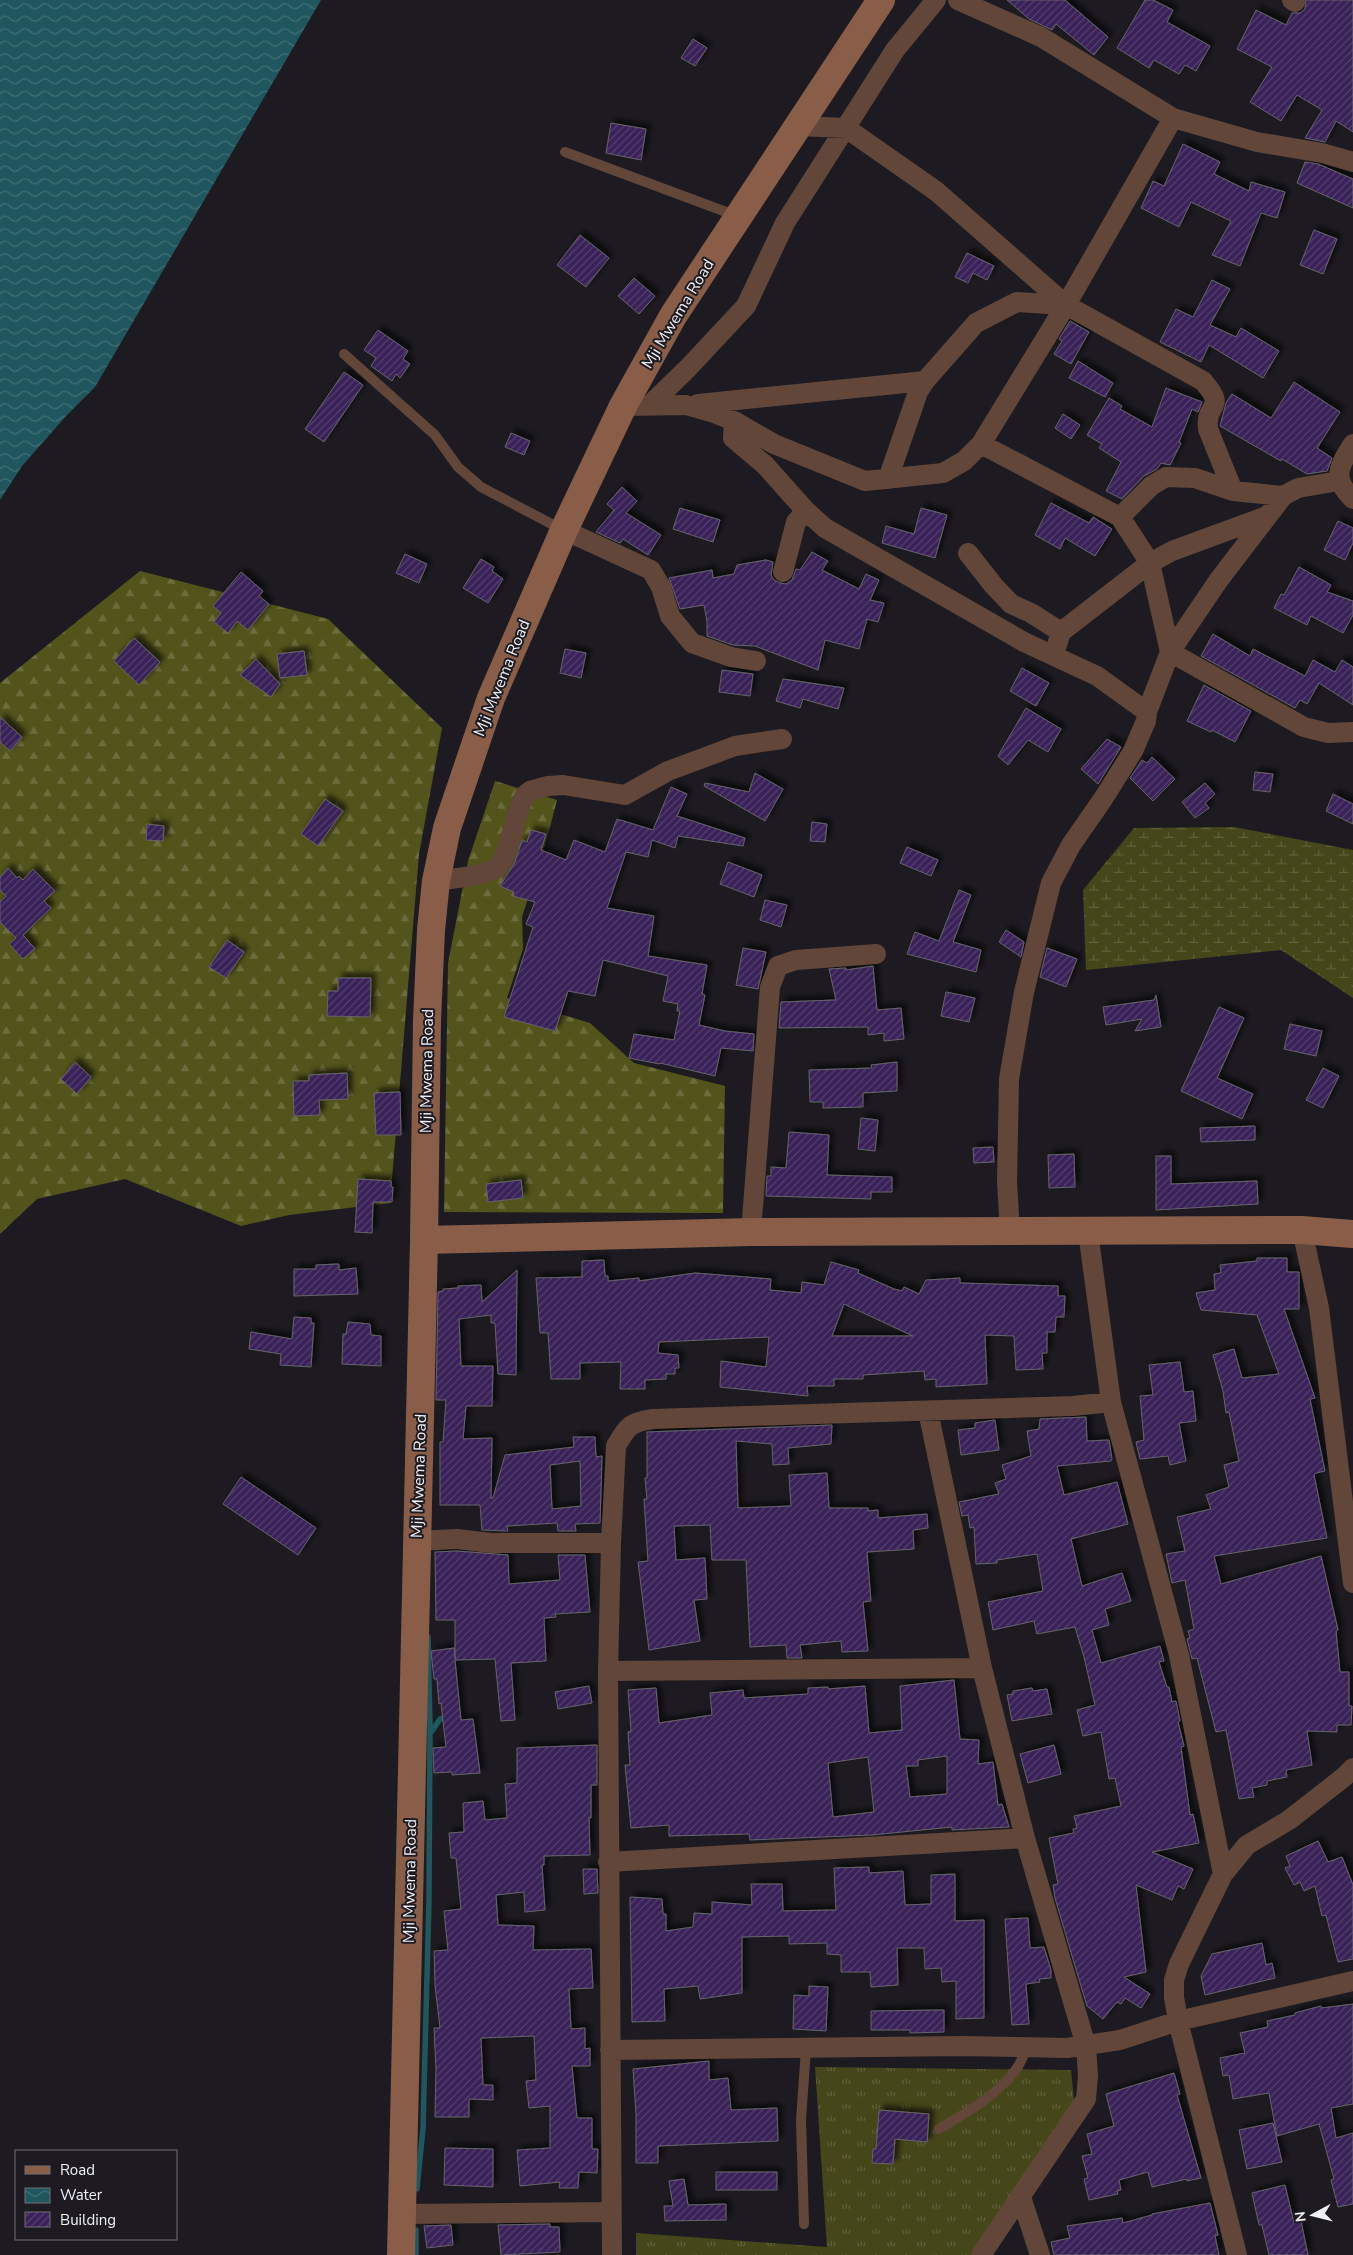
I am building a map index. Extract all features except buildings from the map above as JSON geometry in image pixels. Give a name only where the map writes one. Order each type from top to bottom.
[{"type":"main road","name":"Mji Mwema Road","points":[[401,2255],[409,1994],[427,1021],[431,930],[436,881],[447,828],[491,698],[564,530],[636,406],[673,316],[881,0]]},
{"type":"main road","points":[[424,1240],[751,1232],[1302,1230],[1353,1234]]},
{"type":"street","points":[[636,406],[688,368],[746,306],[786,223],[895,50],[936,0]]},
{"type":"street","points":[[958,0],[1041,37],[1173,118],[1257,142],[1322,153],[1353,162]]},
{"type":"street","points":[[686,405],[734,421],[774,444],[865,481],[943,473],[964,461],[981,444],[1066,305],[1173,118]]},
{"type":"street","points":[[797,126],[846,128],[936,191],[1066,305],[1203,381],[1215,396],[1216,401],[1207,421],[1208,429],[1233,490]]},
{"type":"street","points":[[888,479],[918,392],[976,323],[1017,302],[1066,305]]},
{"type":"street","points":[[636,406],[686,405],[926,381]]},
{"type":"street","points":[[734,421],[733,438],[765,465],[806,511],[825,528],[1024,642],[1097,676],[1147,712]]},
{"type":"street","points":[[981,444],[1120,517],[1150,563],[1170,652],[1304,727],[1328,733],[1353,732]]},
{"type":"street","points":[[1353,444],[1343,460],[1338,480],[1353,499]]},
{"type":"street","points":[[1120,517],[1151,486],[1166,477],[1195,478],[1233,490],[1283,496]]},
{"type":"street","points":[[1010,1232],[1007,1173],[1008,1080],[1024,992],[1050,883],[1071,845],[1103,800],[1133,751],[1146,721],[1147,712],[1170,652],[1218,581],[1283,496],[1298,488],[1338,480]]},
{"type":"street","points":[[783,572],[796,522],[806,511]]},
{"type":"street","points":[[1053,656],[1061,632],[1150,563],[1172,551],[1266,516]]},
{"type":"street","points":[[564,530],[651,570],[660,587],[670,616],[692,643],[731,657],[756,661]]},
{"type":"street","points":[[968,552],[1010,604],[1031,613],[1061,632]]},
{"type":"street","points":[[436,881],[478,875],[497,868],[504,858],[520,806],[525,795],[530,791],[564,786],[625,795],[668,771],[736,746],[782,738]]},
{"type":"street","points":[[751,1232],[770,987],[778,966],[796,960],[876,954]]},
{"type":"street","points":[[1302,1230],[1319,1308],[1351,1553],[1353,1583]]},
{"type":"street","points":[[1088,1232],[1111,1402],[1179,1655],[1223,1874]]},
{"type":"street","points":[[612,2255],[608,1671],[611,1543],[616,1446],[624,1432],[636,1421],[673,1418],[1073,1406],[1111,1402]]},
{"type":"street","points":[[928,1411],[982,1668],[1025,1838],[1086,2046],[1088,2076],[1086,2099],[981,2255]]},
{"type":"street","points":[[417,1541],[457,1539],[491,1543],[611,1543]]},
{"type":"street","points":[[608,1671],[982,1668]]},
{"type":"street","points":[[1237,2255],[1178,2021],[1174,1989],[1179,1964],[1223,1874],[1248,1845],[1289,1820],[1353,1768]]},
{"type":"street","points":[[608,1862],[1025,1838]]},
{"type":"street","points":[[610,2050],[962,2046],[1067,2048],[1120,2040],[1178,2021],[1353,1981]]},
{"type":"street","points":[[1021,2197],[1040,2255]]},
{"type":"street","points":[[402,2214],[611,2212]]},
{"type":"lane","points":[[565,152],[738,216]]},
{"type":"lane","points":[[344,354],[435,435],[458,467],[481,487],[564,530]]},
{"type":"lane","points":[[939,2129],[962,2116],[1003,2084],[1017,2068],[1028,2047]]},
{"type":"lane","points":[[804,2224],[801,2120],[806,2049]]},
{"type":"green space","points":[[140,571],[328,619],[442,728],[419,854],[390,1203],[289,1215],[241,1226],[125,1179],[37,1199],[0,1234],[0,683]]},
{"type":"green space","points":[[495,781],[557,800],[522,917],[523,949],[507,998],[590,1023],[634,1063],[725,1086],[723,1213],[444,1212],[448,963],[468,861]]},
{"type":"green space","points":[[1234,827],[1353,850],[1353,998],[1281,950],[1086,970],[1083,890],[1134,828]]},
{"type":"green space","points":[[815,2067],[1071,2070],[1075,2111],[974,2255],[636,2255],[636,2233],[827,2247]]},
{"type":"water","points":[[0,0],[321,0],[95,387],[67,415],[22,466],[0,500]]},
{"type":"waterway","points":[[417,2189],[423,2128],[429,1900],[430,1727],[428,1637]]},
{"type":"waterway","points":[[432,1731],[440,1719],[448,1717]]},
{"type":"waterway","points":[[416,2230],[416,2255]]}]
